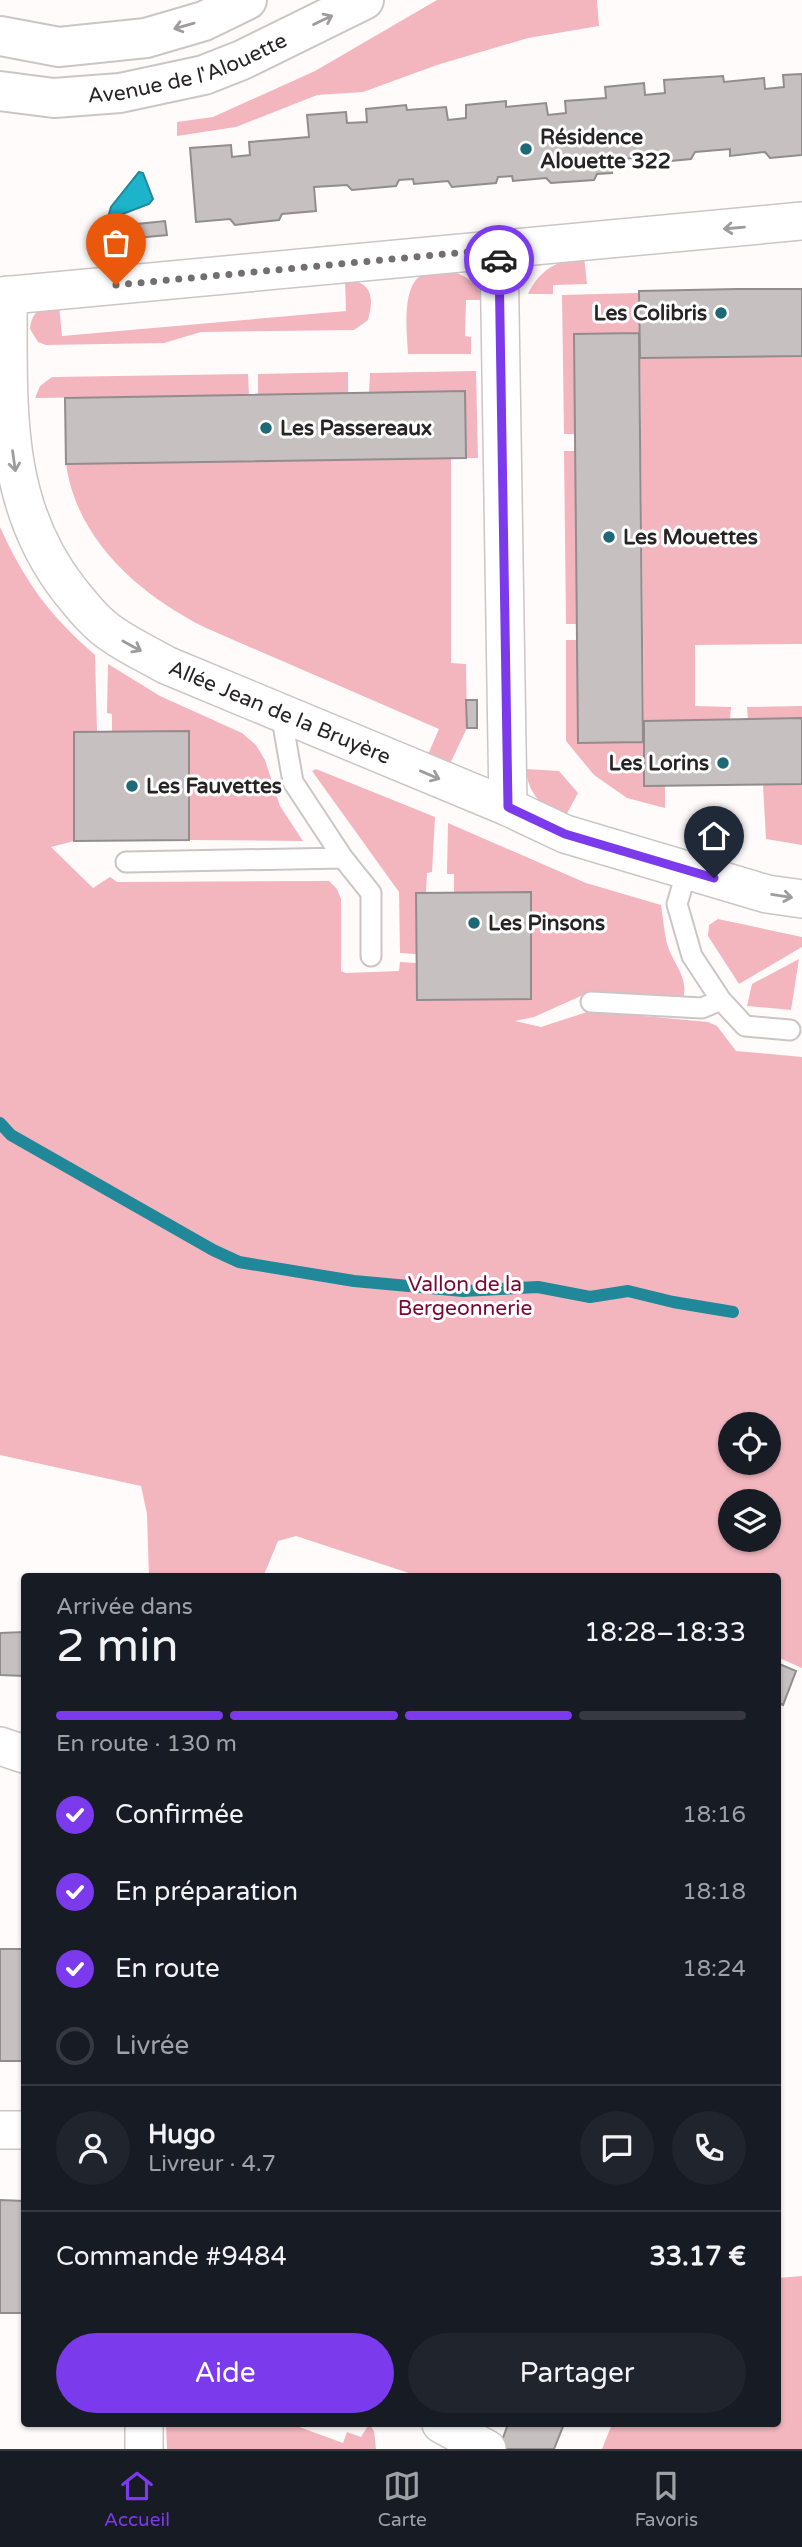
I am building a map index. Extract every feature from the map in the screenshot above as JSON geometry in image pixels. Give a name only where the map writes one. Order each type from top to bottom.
[{"type":"main road","name":"Avenue de l'Alouette","points":[[0,36],[59,47],[146,38],[204,21],[247,0]]},
{"type":"main road","name":"Avenue de l'Alouette","points":[[0,91],[54,98],[120,93],[204,75],[242,60],[364,0]]},
{"type":"street","points":[[4,295],[802,221]]},
{"type":"street","points":[[499,249],[508,807]]},
{"type":"street","name":"Allée Jean de la Bruyère","points":[[4,295],[5,417],[25,512],[51,568],[86,611],[113,636],[166,665],[508,807],[565,834],[767,894],[802,899]]},
{"type":"street","points":[[0,1746],[21,1754]]},
{"type":"street","points":[[0,2130],[21,2130]]},
{"type":"street","points":[[144,2427],[144,2449]]},
{"type":"street","points":[[423,2449],[432,2427]]},
{"type":"street","points":[[447,2427],[487,2449]]},
{"type":"lane","points":[[281,713],[293,782],[343,858],[371,893],[371,956]]},
{"type":"lane","points":[[127,862],[343,858]]},
{"type":"lane","points":[[687,870],[677,904],[692,956],[721,1000],[745,1026],[790,1030]]},
{"type":"lane","points":[[591,1002],[702,1008],[721,1000]]},
{"type":"green space","points":[[437,0],[597,0],[599,26],[528,38],[437,65],[363,92],[317,95],[236,127],[177,136],[177,122],[213,117],[315,71]]},
{"type":"green space","points":[[584,257],[587,284],[553,285],[553,294],[528,294],[538,278],[551,267]]},
{"type":"green space","points":[[444,269],[469,279],[485,300],[466,300],[465,336],[471,337],[471,354],[408,354],[406,323],[411,289],[422,275]]},
{"type":"green space","points":[[345,280],[366,287],[371,298],[368,320],[354,330],[201,332],[164,343],[46,345],[38,342],[30,329],[38,311],[59,305],[62,336],[346,311]]},
{"type":"green space","points":[[639,293],[639,333],[574,334],[575,434],[564,434],[562,295]]},
{"type":"green space","points":[[802,356],[802,644],[695,645],[695,706],[731,707],[730,719],[644,721],[640,358]]},
{"type":"green space","points":[[476,371],[478,458],[466,458],[465,391],[369,393],[370,373]]},
{"type":"green space","points":[[348,372],[348,393],[258,395],[258,374]]},
{"type":"green space","points":[[248,374],[249,395],[35,398],[40,386],[52,377]]},
{"type":"green space","points":[[564,451],[575,451],[577,624],[566,624]]},
{"type":"green space","points":[[451,458],[451,663],[466,664],[467,728],[448,768],[426,759],[439,729],[206,628],[181,615],[136,582],[115,563],[83,517],[72,492],[66,464]]},
{"type":"green space","name":"Vallon de la Bergeonnerie","points":[[0,527],[19,565],[40,597],[64,626],[95,655],[97,732],[74,733],[74,841],[51,847],[93,888],[110,877],[117,882],[329,881],[337,889],[341,899],[341,971],[399,971],[400,962],[417,963],[417,1000],[531,999],[531,893],[454,892],[454,874],[447,874],[448,823],[586,883],[661,905],[667,944],[683,979],[682,1001],[592,991],[534,1017],[515,1021],[541,1027],[590,1011],[708,1022],[717,1026],[736,1051],[802,1057],[802,1668],[781,1659],[781,1573],[409,1573],[296,1536],[278,1541],[265,1573],[149,1573],[147,1514],[141,1486],[0,1455]]},
{"type":"green space","points":[[566,640],[577,640],[578,743],[643,742],[644,786],[665,786],[665,808],[627,798],[594,775],[566,741]]},
{"type":"green space","points":[[108,664],[160,696],[242,733],[256,745],[265,760],[280,806],[303,841],[189,840],[189,732],[112,731],[112,714],[107,713]]},
{"type":"green space","points":[[802,706],[802,718],[748,719],[747,707]]},
{"type":"green space","points":[[316,769],[435,817],[432,872],[427,873],[426,892],[416,893],[416,954],[400,953],[399,892],[312,771]]},
{"type":"green space","points":[[526,769],[559,771],[578,793],[564,819],[549,810],[533,793]]},
{"type":"green space","points":[[802,784],[802,845],[766,839],[763,785]]},
{"type":"green space","points":[[718,919],[802,937],[802,947],[739,984],[708,936],[709,925]]},
{"type":"green space","points":[[799,959],[791,1010],[747,1006],[752,984]]},
{"type":"green space","points":[[802,2276],[802,2449],[602,2449],[611,2427],[781,2427],[781,2278]]},
{"type":"green space","points":[[166,2427],[299,2427],[343,2443],[347,2432],[361,2437],[367,2427],[371,2427],[376,2449],[167,2449]]},
{"type":"water","points":[[139,172],[143,173],[153,199],[149,204],[115,217],[109,214],[111,207]]},
{"type":"building","name":"Résidence Alouette 322","points":[[802,74],[802,155],[770,158],[765,152],[730,156],[730,149],[695,152],[691,159],[650,163],[645,157],[612,160],[612,173],[597,174],[594,180],[551,183],[546,178],[513,181],[512,176],[498,177],[496,183],[452,187],[448,181],[414,184],[413,179],[399,180],[396,186],[352,190],[347,185],[314,187],[316,211],[282,214],[279,220],[235,225],[230,219],[196,222],[190,148],[231,145],[232,157],[250,155],[249,142],[309,137],[307,115],[346,112],[347,123],[367,122],[366,109],[406,105],[407,110],[446,107],[448,120],[466,118],[466,105],[506,101],[506,107],[546,103],[548,115],[566,113],[565,101],[606,98],[605,87],[644,83],[645,95],[665,93],[664,80],[723,76],[724,82],[764,78],[765,89],[784,87],[783,75]]},
{"type":"building","points":[[165,221],[167,235],[137,238],[137,224]]},
{"type":"building","name":"Les Colibris","points":[[802,289],[802,356],[640,358],[639,291]]},
{"type":"building","name":"Les Mouettes","points":[[639,333],[643,742],[578,743],[574,334]]},
{"type":"building","name":"Les Passereaux","points":[[465,391],[466,458],[66,464],[65,398]]},
{"type":"building","points":[[466,700],[477,700],[477,728],[467,728]]},
{"type":"building","name":"Les Lorins","points":[[802,718],[802,784],[644,786],[644,721]]},
{"type":"building","name":"Les Fauvettes","points":[[189,731],[189,840],[74,841],[74,732]]},
{"type":"building","name":"Les Pinsons","points":[[531,892],[531,999],[417,1000],[416,893]]},
{"type":"building","points":[[21,1632],[21,1676],[0,1675],[0,1633]]},
{"type":"building","points":[[781,1665],[796,1671],[783,1705],[781,1704]]},
{"type":"building","points":[[0,1949],[21,1949],[21,2061],[0,2061]]},
{"type":"building","points":[[0,2200],[21,2201],[21,2313],[0,2313]]},
{"type":"building","points":[[507,2427],[563,2427],[554,2449],[499,2449]]},
{"type":"waterway","points":[[0,1123],[11,1135],[213,1250],[239,1262],[354,1281],[463,1291],[538,1287],[590,1297],[628,1291],[733,1312]]},
{"type":"way so far","points":[[116,285],[499,249],[499,260]]},
{"type":"place","name":"Résidence Alouette 322","points":[[526,149]]},
{"type":"place","name":"Les Colibris","points":[[721,313]]},
{"type":"place","name":"Les Passereaux","points":[[266,428]]},
{"type":"place","name":"Les Mouettes","points":[[609,537]]},
{"type":"place","name":"Les Lorins","points":[[723,763]]},
{"type":"place","name":"Les Fauvettes","points":[[132,786]]},
{"type":"place","name":"Les Pinsons","points":[[474,923]]},
{"type":"route","points":[[499,260],[508,807],[565,834],[714,878]]}]
